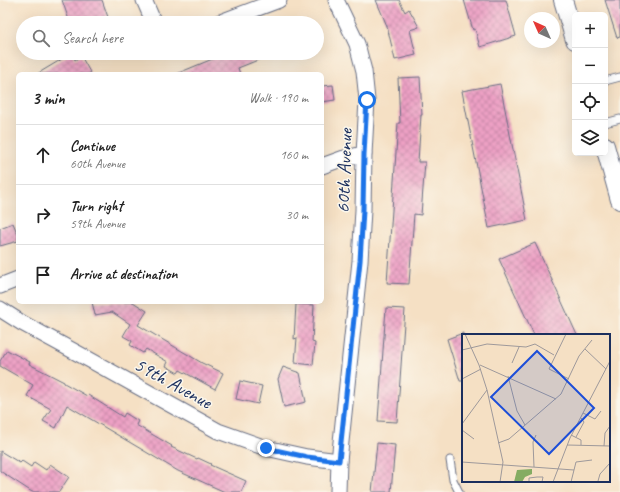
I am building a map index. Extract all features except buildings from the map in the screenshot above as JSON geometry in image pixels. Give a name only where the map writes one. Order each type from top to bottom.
[{"type":"street","points":[[144,0],[151,16]]},
{"type":"street","points":[[237,16],[279,0]]},
{"type":"street","name":"60th Avenue","points":[[336,0],[357,44],[364,71],[367,100],[360,261],[339,461],[338,492]]},
{"type":"street","points":[[563,0],[572,30]]},
{"type":"street","points":[[324,165],[344,158],[364,154]]},
{"type":"street","points":[[608,156],[620,200]]},
{"type":"street","points":[[0,286],[16,280]]},
{"type":"street","name":"59th Avenue","points":[[0,310],[218,431],[266,448],[307,457],[339,461]]},
{"type":"lane","points":[[608,80],[620,76]]},
{"type":"lane","points":[[608,122],[620,119]]},
{"type":"lane","points":[[450,460],[453,480],[459,492]]},
{"type":"route","points":[[266,448],[307,457],[339,461],[360,261],[367,100]]}]
